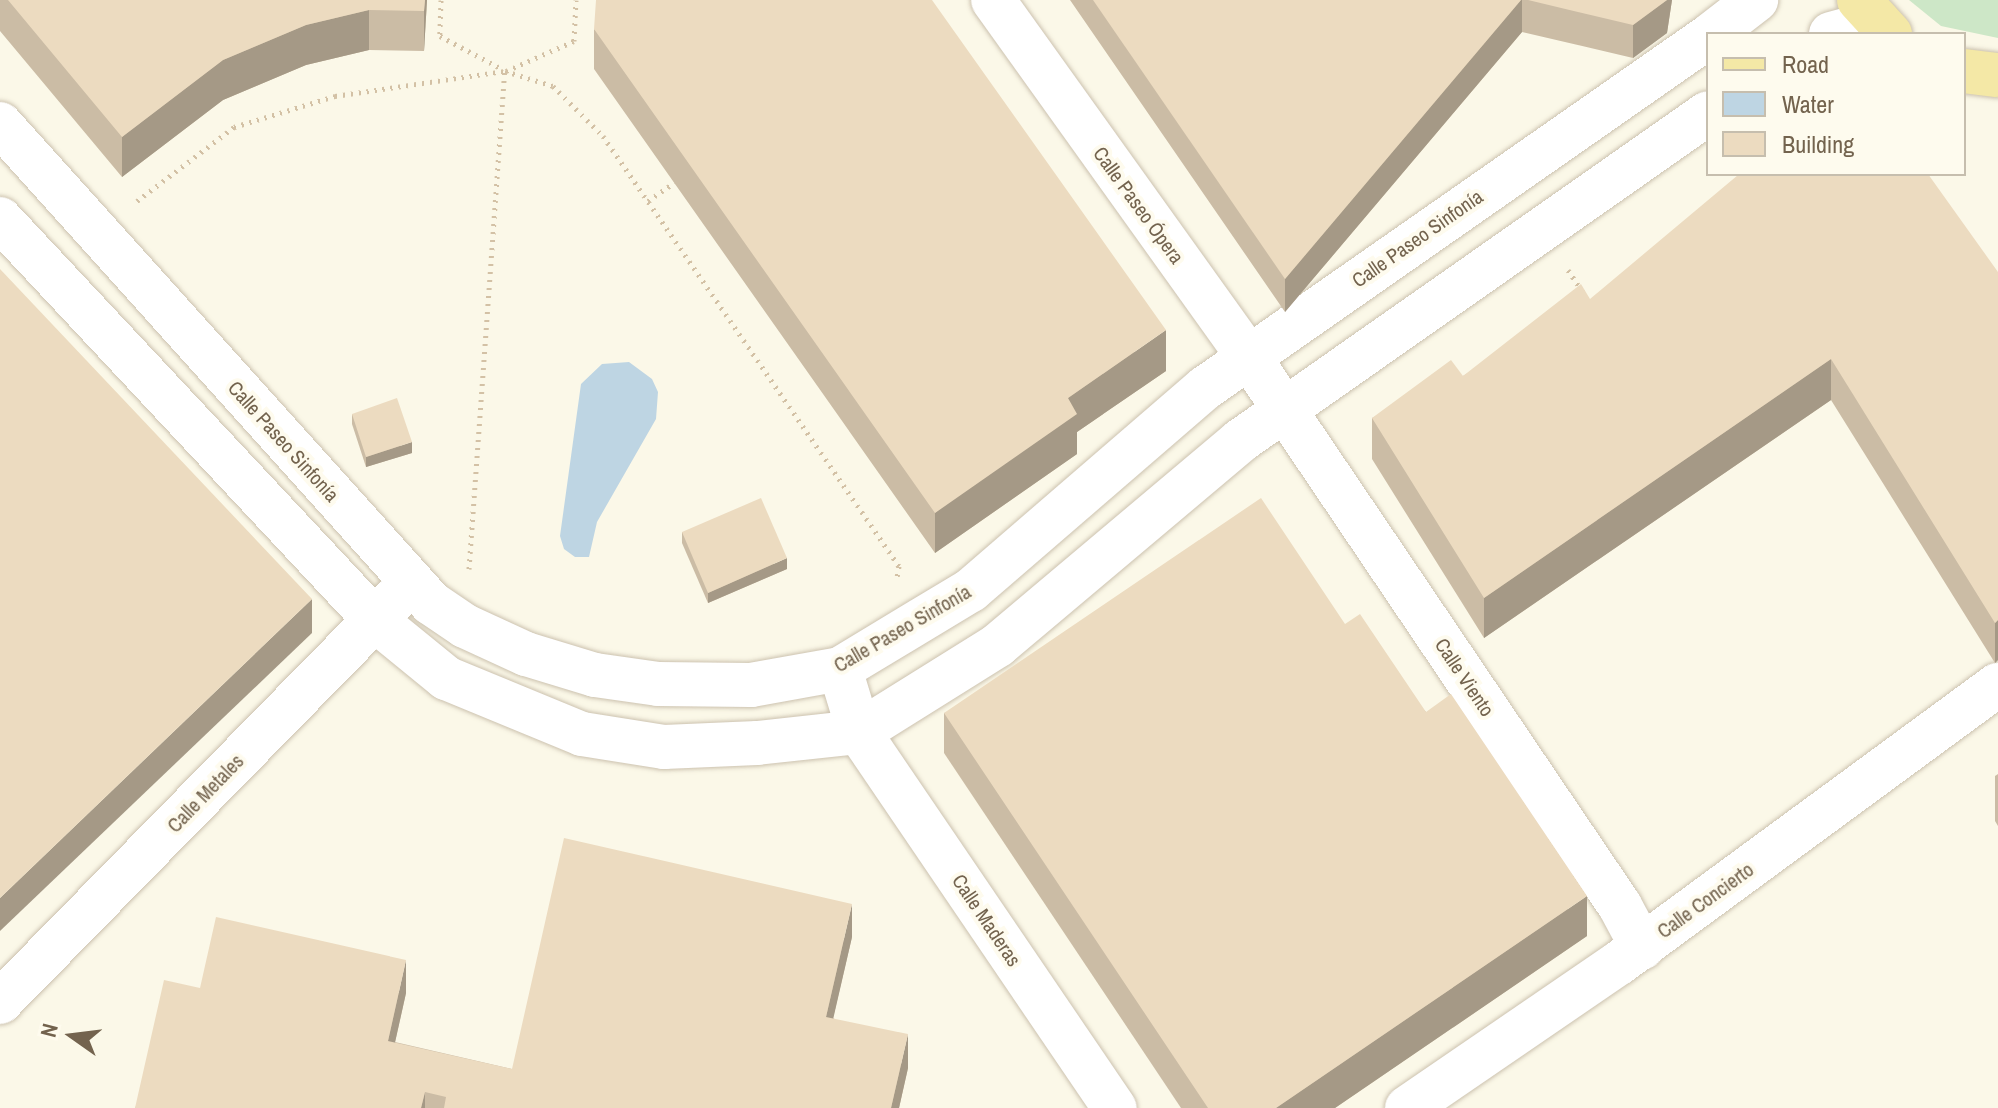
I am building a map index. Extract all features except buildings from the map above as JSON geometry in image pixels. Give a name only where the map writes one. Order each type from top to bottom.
[{"type":"main road","points":[[1966,71],[1998,75]]},
{"type":"street","name":"Calle Paseo Ópera","points":[[993,0],[1249,357],[1283,411]]},
{"type":"street","name":"Calle Paseo Sinfonía","points":[[1715,32],[1756,0]]},
{"type":"street","points":[[1837,32],[1875,19]]},
{"type":"street","name":"Calle Paseo Sinfonía","points":[[0,124],[410,584],[465,626],[526,654],[581,671],[658,684],[751,685],[840,669],[971,590],[1205,388],[1706,39]]},
{"type":"street","points":[[0,219],[375,620],[446,678],[582,734],[664,747],[859,732],[998,645],[1283,411],[1706,114]]},
{"type":"street","name":"Calle Viento","points":[[1283,411],[1620,906],[1642,947]]},
{"type":"street","name":"Calle Metales","points":[[0,1002],[410,584]]},
{"type":"street","name":"Calle Maderas","points":[[840,669],[859,732],[1115,1108]]},
{"type":"street","name":"Calle Concierto","points":[[1407,1108],[1642,947],[1998,685]]},
{"type":"path","points":[[441,0],[440,36],[505,71],[553,86],[603,136],[899,566],[890,640]]},
{"type":"path","points":[[131,207],[234,127],[335,96],[505,71],[574,41],[576,0]]},
{"type":"path","points":[[465,626],[505,71]]},
{"type":"path","points":[[648,201],[674,183]]},
{"type":"path","points":[[1566,266],[1590,303]]},
{"type":"green space","points":[[1909,0],[1998,0],[1998,38],[1941,26]]},
{"type":"water","points":[[629,362],[652,379],[658,392],[656,419],[597,522],[589,557],[575,557],[564,549],[560,536],[581,384],[602,364]]}]
